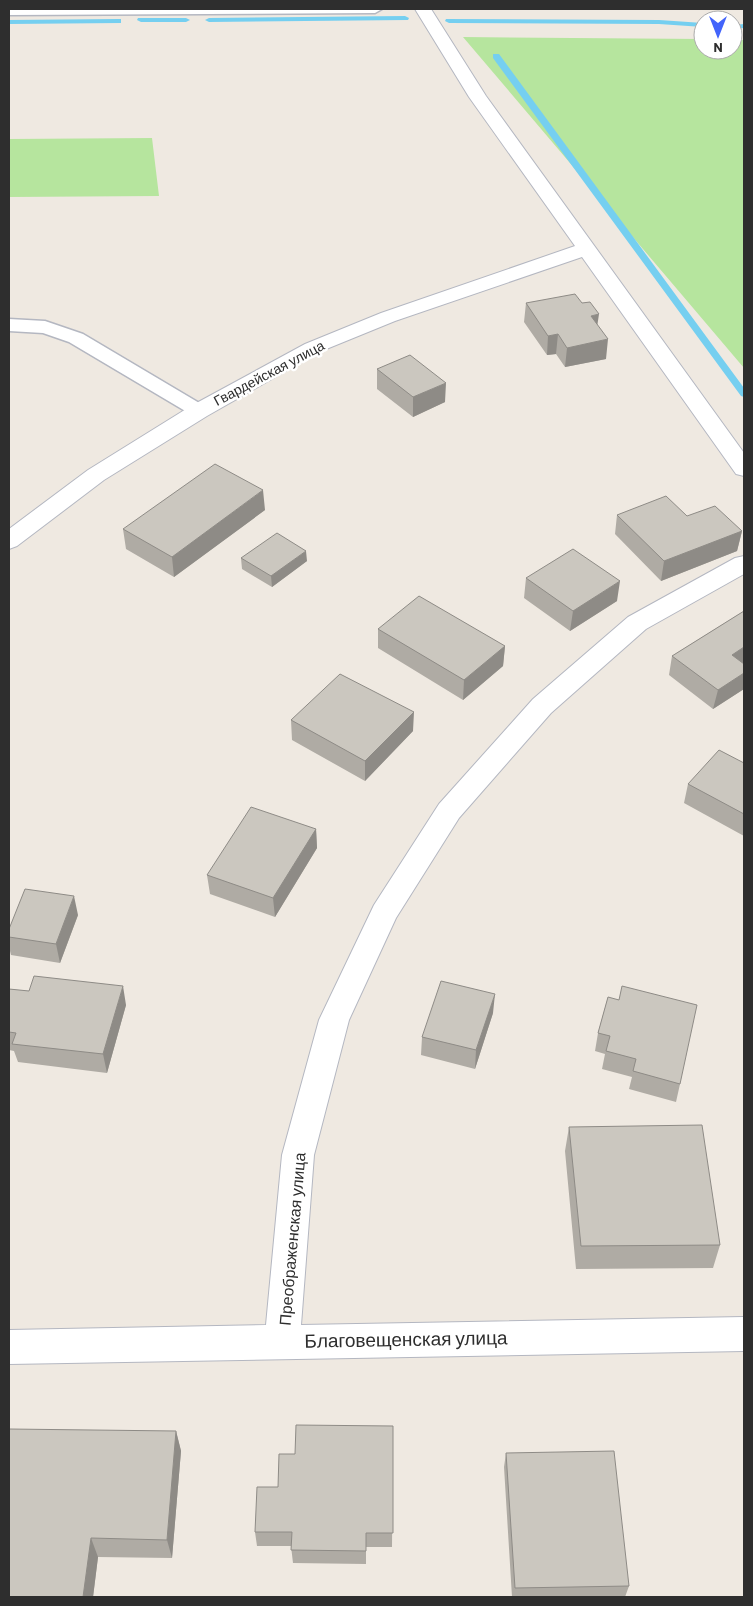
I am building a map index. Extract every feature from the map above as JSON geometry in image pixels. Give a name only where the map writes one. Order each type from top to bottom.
[{"type":"street","points":[[423,9],[478,97],[744,469]]},
{"type":"street","name":"Гвардейская улица","points":[[9,541],[96,475],[199,410],[312,348],[388,317],[586,249]]},
{"type":"street","name":"Преображенская улица","points":[[282,1341],[298,1155],[334,1020],[384,913],[449,811],[542,706],[637,623],[744,564]]},
{"type":"street","name":"Благовещенская улица","points":[[9,1347],[744,1334]]},
{"type":"lane","points":[[9,11],[376,9]]},
{"type":"lane","points":[[9,325],[46,327],[76,338],[199,410]]},
{"type":"green space","points":[[463,37],[693,39],[693,60],[743,60],[744,40],[744,368]]},
{"type":"green space","points":[[152,138],[159,196],[9,197],[9,139]]},
{"type":"building","points":[[575,294],[582,303],[590,302],[599,314],[591,316],[608,339],[567,348],[558,334],[548,336],[526,303]]},
{"type":"building","points":[[410,355],[446,383],[413,397],[377,369]]},
{"type":"building","points":[[215,464],[263,490],[172,557],[123,529]]},
{"type":"building","points":[[666,496],[687,516],[715,506],[742,531],[664,561],[617,515]]},
{"type":"building","points":[[277,533],[306,551],[271,576],[241,558]]},
{"type":"building","points":[[573,549],[620,581],[573,611],[526,578]]},
{"type":"building","points":[[419,596],[505,646],[464,680],[378,629]]},
{"type":"building","points":[[744,611],[744,647],[732,655],[744,664],[744,673],[718,690],[672,656]]},
{"type":"building","points":[[340,674],[414,712],[365,761],[291,720]]},
{"type":"building","points":[[719,750],[744,763],[744,814],[688,784]]},
{"type":"building","points":[[251,807],[316,829],[273,898],[207,875]]},
{"type":"building","points":[[25,889],[74,896],[56,944],[9,937],[9,929]]},
{"type":"building","points":[[34,976],[123,986],[103,1054],[12,1044],[16,1033],[9,1032],[9,989],[29,991]]},
{"type":"building","points":[[441,981],[495,994],[476,1050],[422,1037]]},
{"type":"building","points":[[622,986],[697,1005],[680,1084],[633,1071],[636,1059],[606,1051],[610,1036],[598,1033],[608,997],[619,1000]]},
{"type":"building","points":[[702,1125],[720,1245],[581,1246],[569,1127]]},
{"type":"building","points":[[296,1425],[393,1426],[393,1533],[366,1533],[366,1551],[291,1550],[292,1532],[255,1532],[257,1487],[278,1487],[279,1454],[295,1454]]},
{"type":"building","points":[[9,1429],[176,1431],[167,1540],[91,1538],[83,1597],[9,1597]]},
{"type":"building","points":[[614,1451],[629,1586],[515,1588],[506,1453]]},
{"type":"waterway","points":[[209,20],[405,18]]},
{"type":"waterway","points":[[141,20],[186,20]]},
{"type":"waterway","points":[[9,22],[118,21]]},
{"type":"waterway","points":[[449,21],[659,22],[693,24]]},
{"type":"waterway","points":[[496,56],[744,394]]}]
